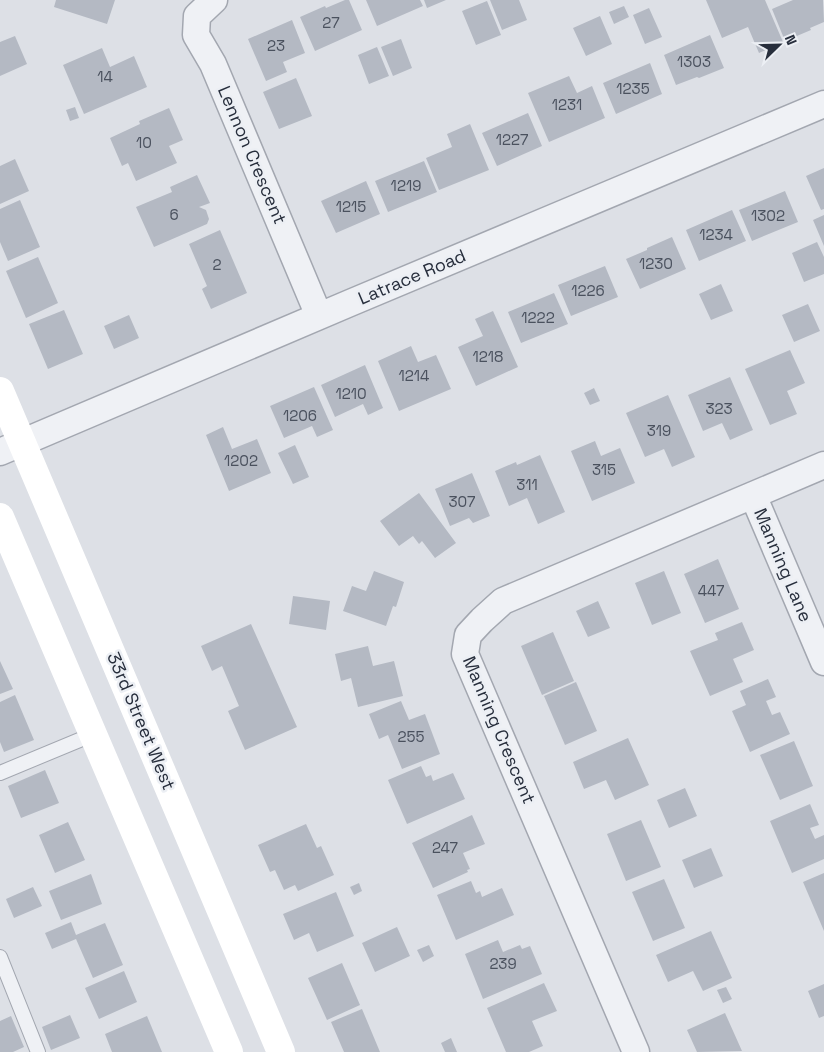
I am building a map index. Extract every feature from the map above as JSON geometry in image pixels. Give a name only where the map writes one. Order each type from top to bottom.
[{"type":"main road","name":"33rd Street West","points":[[0,391],[11,447],[281,1052]]},
{"type":"main road","points":[[0,517],[229,1052]]},
{"type":"street","name":"Lennon Crescent","points":[[214,0],[197,16],[196,35],[213,64],[320,316]]},
{"type":"street","name":"Latrace Road","points":[[11,447],[824,104]]},
{"type":"street","name":"Manning Crescent","points":[[636,1052],[465,654],[468,635],[504,601],[824,465]]},
{"type":"street","name":"Manning Lane","points":[[753,495],[824,662]]},
{"type":"lane","points":[[0,773],[94,734]]},
{"type":"lane","points":[[0,957],[38,1052]]},
{"type":"building","points":[[56,0],[115,0],[107,24],[54,7]]},
{"type":"building","points":[[349,0],[362,30],[315,51],[300,17]]},
{"type":"building","points":[[366,0],[420,0],[423,6],[377,26]]},
{"type":"building","points":[[424,0],[446,0],[427,8]]},
{"type":"building","points":[[490,0],[519,0],[527,20],[502,30]]},
{"type":"building","points":[[706,0],[765,0],[783,42],[759,53],[748,27],[722,38]]},
{"type":"building","points":[[793,0],[823,0],[824,22],[785,41],[772,9]]},
{"type":"building","points":[[487,1],[501,35],[476,45],[462,11]]},
{"type":"building","points":[[624,6],[629,17],[614,24],[609,12]]},
{"type":"building","points":[[649,8],[662,37],[645,44],[633,15]]},
{"type":"building","points":[[600,16],[612,44],[586,56],[573,28]]},
{"type":"building","points":[[292,20],[305,53],[283,62],[287,72],[266,81],[248,39]]},
{"type":"building","points":[[710,35],[724,68],[676,85],[664,55]]},
{"type":"building","points":[[15,36],[27,64],[0,76],[0,42]]},
{"type":"building","points":[[401,39],[412,68],[393,76],[381,47]]},
{"type":"building","points":[[377,47],[389,76],[369,84],[358,55]]},
{"type":"building","points":[[102,48],[110,67],[134,56],[147,87],[84,114],[63,65]]},
{"type":"building","points":[[650,63],[662,94],[616,114],[603,83]]},
{"type":"building","points":[[569,76],[577,93],[592,86],[605,118],[549,142],[528,93]]},
{"type":"building","points":[[296,78],[312,116],[279,129],[263,92]]},
{"type":"building","points":[[75,107],[79,118],[70,121],[66,110]]},
{"type":"building","points":[[169,108],[183,140],[169,146],[177,163],[136,181],[128,163],[122,166],[110,138],[140,124],[139,121]]},
{"type":"building","points":[[528,113],[542,146],[497,166],[482,133]]},
{"type":"building","points":[[470,124],[489,170],[439,190],[426,158],[452,147],[447,134]]},
{"type":"building","points":[[15,159],[29,191],[0,204],[0,166]]},
{"type":"building","points":[[424,161],[437,192],[388,212],[375,181]]},
{"type":"building","points":[[824,168],[824,209],[821,210],[806,176]]},
{"type":"building","points":[[197,175],[210,203],[199,207],[206,210],[209,219],[207,224],[154,247],[136,207],[172,192],[170,187]]},
{"type":"building","points":[[366,181],[380,214],[336,233],[321,201]]},
{"type":"building","points":[[785,191],[798,222],[752,241],[739,210]]},
{"type":"building","points":[[20,200],[40,247],[8,261],[0,242],[0,209]]},
{"type":"building","points":[[732,210],[746,241],[699,261],[686,230]]},
{"type":"building","points":[[824,215],[824,246],[813,220]]},
{"type":"building","points":[[220,230],[247,293],[211,309],[202,289],[207,286],[189,244]]},
{"type":"building","points":[[672,237],[686,269],[640,289],[626,259]]},
{"type":"building","points":[[817,242],[824,257],[824,274],[804,282],[792,253]]},
{"type":"building","points":[[38,257],[58,303],[26,318],[6,271]]},
{"type":"building","points":[[605,266],[618,297],[571,316],[558,285]]},
{"type":"building","points":[[721,284],[733,311],[711,320],[699,294]]},
{"type":"building","points":[[554,293],[568,324],[521,343],[508,312]]},
{"type":"building","points":[[808,304],[820,331],[794,342],[782,315]]},
{"type":"building","points":[[64,310],[83,354],[48,369],[29,324]]},
{"type":"building","points":[[493,311],[518,367],[476,386],[458,347],[483,336],[475,319]]},
{"type":"building","points":[[129,315],[139,338],[114,349],[104,326]]},
{"type":"building","points":[[411,346],[418,362],[436,355],[451,389],[399,411],[378,361]]},
{"type":"building","points":[[790,350],[805,383],[787,391],[797,414],[770,425],[745,369]]},
{"type":"building","points":[[365,365],[383,408],[368,415],[363,404],[335,417],[321,385]]},
{"type":"building","points":[[730,377],[753,430],[730,440],[722,423],[703,431],[688,395]]},
{"type":"building","points":[[314,387],[333,430],[317,437],[312,426],[284,438],[270,406]]},
{"type":"building","points":[[594,388],[600,401],[590,405],[584,393]]},
{"type":"building","points":[[668,395],[695,457],[672,467],[664,449],[645,457],[626,413]]},
{"type":"building","points":[[223,427],[232,449],[257,439],[271,473],[229,491],[206,435]]},
{"type":"building","points":[[595,441],[601,456],[620,448],[635,483],[592,501],[571,451]]},
{"type":"building","points":[[295,445],[309,477],[293,484],[278,453]]},
{"type":"building","points":[[540,455],[565,512],[538,524],[527,498],[509,506],[495,471],[516,462],[517,465]]},
{"type":"building","points":[[472,473],[490,516],[473,523],[469,518],[450,526],[435,489]]},
{"type":"building","points":[[419,493],[456,543],[435,558],[422,541],[419,544],[413,536],[399,546],[380,521]]},
{"type":"building","points":[[718,559],[739,609],[705,623],[684,574]]},
{"type":"building","points":[[374,571],[404,582],[396,607],[393,606],[386,626],[343,611],[352,586],[366,591]]},
{"type":"building","points":[[664,571],[681,613],[652,625],[635,583]]},
{"type":"building","points":[[293,596],[330,601],[326,630],[289,624]]},
{"type":"building","points":[[598,601],[610,628],[588,637],[576,611]]},
{"type":"building","points":[[742,622],[754,650],[733,659],[743,682],[710,696],[690,651],[718,640],[715,633]]},
{"type":"building","points":[[251,624],[297,727],[245,750],[228,711],[239,706],[222,666],[212,671],[201,646]]},
{"type":"building","points":[[553,632],[574,681],[542,695],[521,646]]},
{"type":"building","points":[[368,646],[373,666],[394,661],[403,696],[358,707],[351,678],[341,681],[335,654]]},
{"type":"building","points":[[0,661],[13,689],[0,694]]},
{"type":"building","points":[[768,679],[776,697],[766,701],[772,715],[780,712],[790,734],[750,752],[732,711],[746,705],[740,691]]},
{"type":"building","points":[[576,682],[597,731],[565,745],[544,696]]},
{"type":"building","points":[[15,695],[34,740],[4,752],[0,742],[0,702]]},
{"type":"building","points":[[401,701],[409,720],[425,714],[440,754],[402,769],[388,735],[379,739],[369,714]]},
{"type":"building","points":[[628,738],[649,785],[615,800],[606,780],[584,789],[573,762]]},
{"type":"building","points":[[794,741],[813,786],[780,800],[760,755]]},
{"type":"building","points":[[421,766],[426,777],[431,775],[433,781],[453,773],[465,799],[407,824],[388,780]]},
{"type":"building","points":[[45,770],[59,803],[21,818],[8,786]]},
{"type":"building","points":[[685,788],[697,816],[669,828],[657,800]]},
{"type":"building","points":[[810,804],[819,825],[810,828],[815,839],[824,835],[824,859],[792,873],[770,821]]},
{"type":"building","points":[[472,815],[485,844],[463,853],[470,869],[467,870],[468,872],[433,888],[412,843]]},
{"type":"building","points":[[641,820],[661,867],[626,881],[607,834]]},
{"type":"building","points":[[68,822],[85,860],[55,873],[39,835]]},
{"type":"building","points":[[306,824],[317,848],[321,846],[334,875],[298,891],[295,885],[284,890],[275,870],[270,872],[258,845]]},
{"type":"building","points":[[711,848],[723,876],[694,888],[682,860]]},
{"type":"building","points":[[824,873],[824,931],[803,882]]},
{"type":"building","points":[[91,874],[102,904],[61,920],[49,891]]},
{"type":"building","points":[[664,879],[685,928],[653,941],[632,892]]},
{"type":"building","points":[[471,881],[476,893],[480,891],[482,897],[502,888],[514,915],[456,940],[437,895]]},
{"type":"building","points":[[359,883],[362,891],[354,895],[350,887]]},
{"type":"building","points":[[33,887],[42,906],[14,918],[6,899]]},
{"type":"building","points":[[336,892],[354,936],[317,952],[309,933],[294,940],[283,914]]},
{"type":"building","points":[[71,922],[76,935],[105,923],[123,965],[93,978],[76,939],[52,949],[45,933]]},
{"type":"building","points":[[397,927],[410,956],[375,972],[362,943]]},
{"type":"building","points":[[711,931],[732,978],[703,991],[693,971],[668,982],[656,955]]},
{"type":"building","points":[[498,940],[503,952],[520,945],[522,949],[530,946],[542,974],[483,999],[465,954]]},
{"type":"building","points":[[429,945],[434,956],[423,962],[417,950]]},
{"type":"building","points":[[342,963],[360,1005],[327,1020],[308,978]]},
{"type":"building","points":[[124,971],[137,1002],[99,1019],[85,988]]},
{"type":"building","points":[[544,983],[557,1011],[532,1021],[543,1046],[529,1052],[506,1052],[487,1008]]},
{"type":"building","points":[[824,984],[824,1016],[819,1018],[808,991]]},
{"type":"building","points":[[726,987],[732,999],[723,1003],[717,990]]},
{"type":"building","points":[[362,1009],[380,1052],[344,1052],[331,1022]]},
{"type":"building","points":[[725,1013],[742,1051],[697,1052],[687,1030]]},
{"type":"building","points":[[70,1015],[80,1038],[51,1050],[42,1027]]},
{"type":"building","points":[[11,1016],[24,1047],[13,1052],[0,1052],[0,1021]]},
{"type":"building","points":[[147,1016],[162,1052],[112,1052],[105,1034]]},
{"type":"building","points":[[451,1038],[457,1052],[445,1052],[441,1043]]}]
